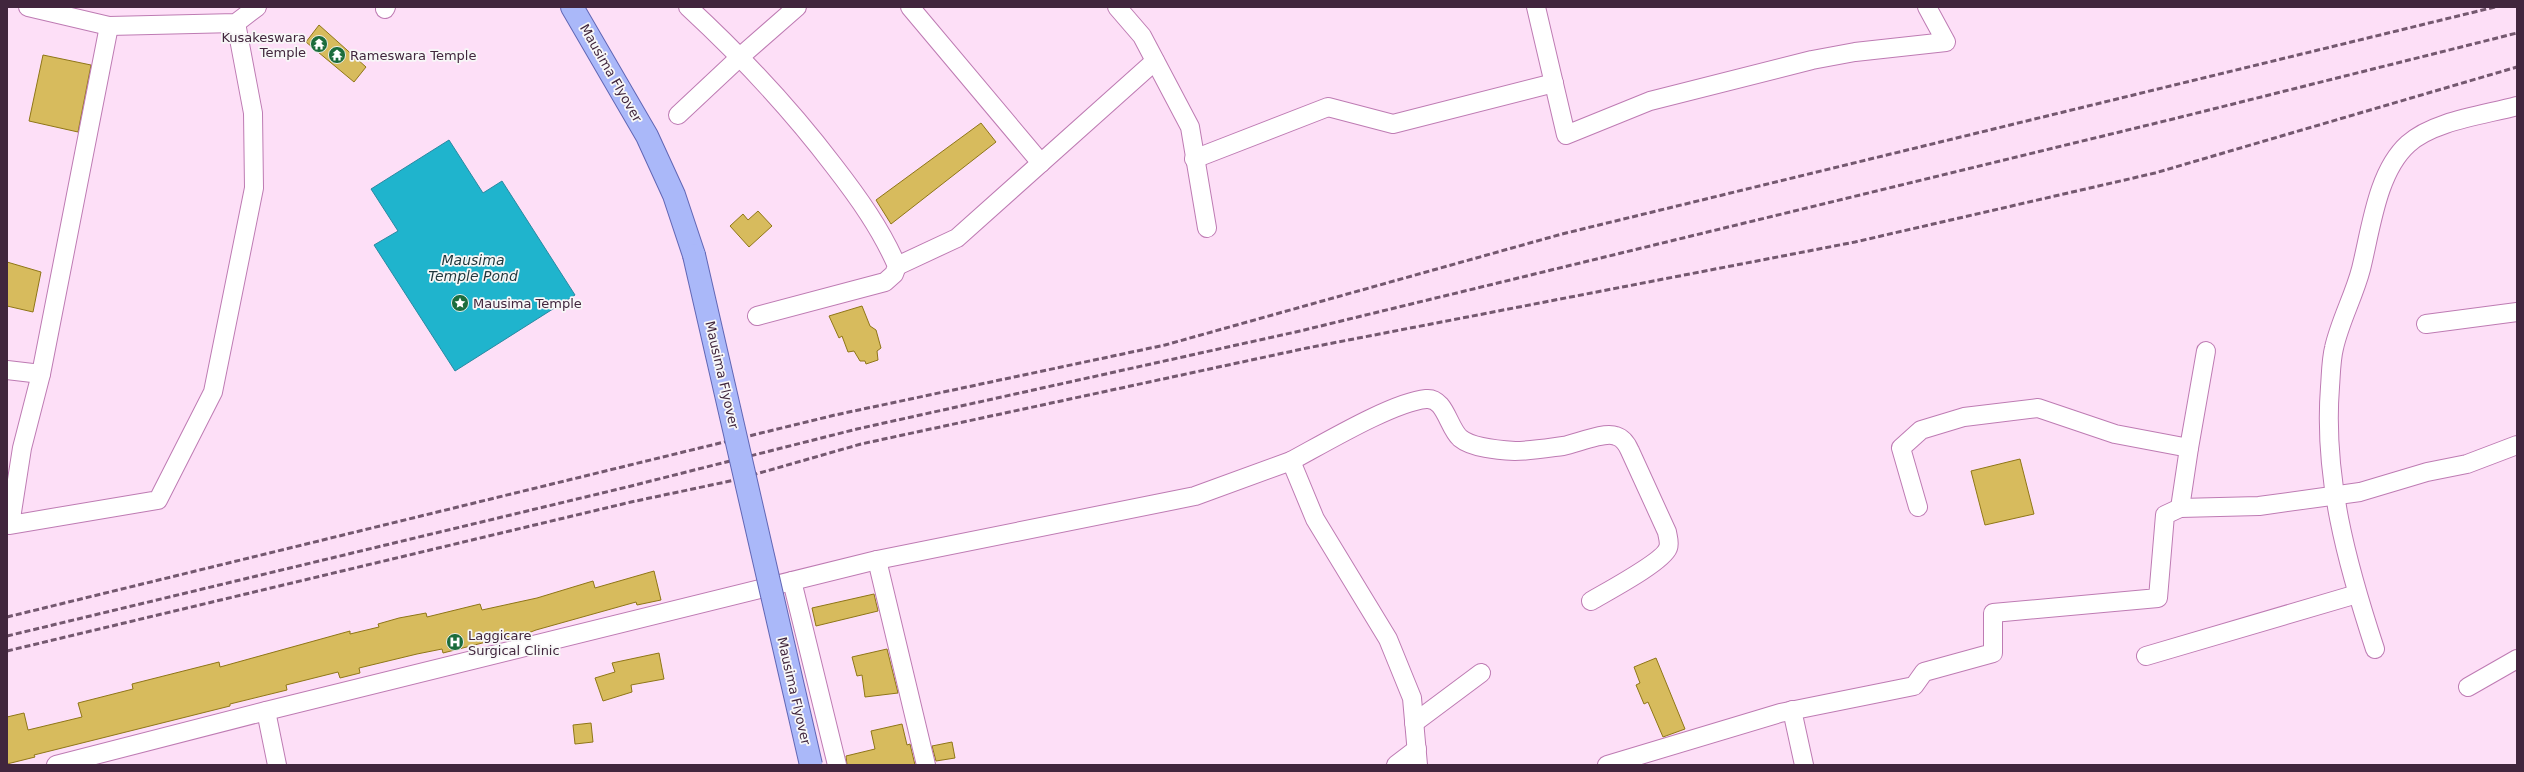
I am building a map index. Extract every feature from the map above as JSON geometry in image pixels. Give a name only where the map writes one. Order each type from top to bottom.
[{"type":"main road","name":"Mausima Flyover","points":[[572,7],[648,136],[674,196],[694,255],[811,765]]},
{"type":"street","points":[[28,7],[109,26],[236,23],[257,7]]},
{"type":"street","points":[[688,7],[740,56],[798,118],[862,203],[897,266]]},
{"type":"street","points":[[678,115],[740,56],[797,7]]},
{"type":"street","points":[[910,7],[1041,163]]},
{"type":"street","points":[[1117,7],[1142,36],[1190,127],[1194,158],[1207,228]]},
{"type":"street","points":[[1536,7],[1566,135],[1650,101],[1812,60],[1855,52],[1946,42],[1927,7]]},
{"type":"street","points":[[109,26],[41,374],[14,449],[10,525],[158,500],[213,392],[254,188],[253,113],[236,23]]},
{"type":"street","points":[[757,316],[885,282],[894,274],[897,266],[957,238],[1155,61]]},
{"type":"street","points":[[1194,158],[1328,107],[1393,124],[1554,83]]},
{"type":"street","points":[[2375,649],[2357,594],[2334,496],[2328,417],[2333,349],[2361,269],[2371,223],[2390,167],[2398,154],[2425,131],[2517,106]]},
{"type":"street","points":[[2426,324],[2517,312]]},
{"type":"street","points":[[2180,508],[2206,351]]},
{"type":"street","points":[[7,370],[41,374]]},
{"type":"street","points":[[62,764],[122,757],[266,711],[877,560],[1195,496],[1291,461],[1381,415],[1415,400],[1428,398],[1434,400],[1444,410],[1459,437],[1471,445],[1514,451],[1564,445],[1615,435],[1624,441],[1667,532],[1669,542],[1668,548],[1659,559],[1591,600]]},
{"type":"street","points":[[1918,507],[1901,448],[1921,430],[1964,417],[2038,408],[2115,434],[2189,448]]},
{"type":"street","points":[[1607,765],[1792,710],[1914,686],[1924,672],[1993,653],[1993,613],[2158,598],[2165,515],[2180,508],[2259,506],[2360,492],[2427,472],[2467,464],[2517,445]]},
{"type":"street","points":[[1291,461],[1315,519],[1388,639],[1412,698],[1417,757],[1396,765]]},
{"type":"street","points":[[877,560],[926,765]]},
{"type":"street","points":[[792,581],[837,765]]},
{"type":"street","points":[[2146,656],[2357,594]]},
{"type":"street","points":[[2468,688],[2517,659]]},
{"type":"street","points":[[1414,723],[1481,673]]},
{"type":"street","points":[[1792,710],[1804,765]]},
{"type":"street","points":[[266,711],[277,765]]},
{"type":"water","name":"Mausima Temple Pond","points":[[449,140],[483,193],[502,181],[575,295],[455,371],[374,245],[398,231],[371,189]]},
{"type":"building","name":"Rameswara Temple","points":[[319,25],[366,67],[354,82],[306,42]]},
{"type":"building","points":[[43,55],[91,65],[78,132],[29,121]]},
{"type":"building","points":[[981,123],[996,142],[891,224],[876,200]]},
{"type":"building","points":[[758,211],[772,226],[749,247],[730,226],[743,214],[748,220]]},
{"type":"building","points":[[7,262],[41,272],[33,312],[7,306]]},
{"type":"building","points":[[862,306],[870,326],[876,330],[881,348],[877,351],[878,360],[866,364],[865,361],[860,361],[854,351],[848,352],[842,336],[839,338],[829,316]]},
{"type":"building","points":[[2020,459],[2034,514],[1985,525],[1971,471]]},
{"type":"building","points":[[654,571],[661,600],[637,605],[636,602],[536,630],[507,641],[506,637],[443,653],[442,649],[359,668],[360,673],[340,678],[338,672],[286,685],[287,690],[230,704],[230,706],[34,755],[35,757],[7,764],[7,717],[24,713],[28,730],[82,717],[78,703],[133,689],[132,684],[219,662],[220,667],[350,631],[350,634],[379,627],[378,624],[399,618],[426,613],[427,617],[480,604],[482,610],[537,598],[593,581],[595,588]]},
{"type":"building","points":[[874,594],[878,611],[816,626],[812,608]]},
{"type":"building","points":[[887,649],[898,693],[865,697],[862,675],[857,676],[852,657]]},
{"type":"building","points":[[659,653],[664,679],[631,685],[632,692],[603,701],[595,678],[615,672],[612,663]]},
{"type":"building","points":[[1656,658],[1685,729],[1663,737],[1648,702],[1644,704],[1636,685],[1640,683],[1634,667]]},
{"type":"building","points":[[591,723],[593,742],[575,744],[573,725]]},
{"type":"building","points":[[902,724],[907,745],[910,744],[915,765],[847,765],[846,756],[875,749],[871,731]]},
{"type":"building","points":[[952,742],[955,758],[936,761],[932,746]]},
{"type":"railway","points":[[7,617],[835,415],[1165,345],[1562,234],[2495,7]]},
{"type":"railway","points":[[7,636],[627,487],[857,429],[1300,331],[2173,119],[2517,33]]},
{"type":"railway","points":[[7,651],[631,502],[735,480],[861,444],[1307,348],[1855,242],[2155,173],[2517,67]]},
{"type":"place","name":"Kusakeswara Temple","points":[[319,44]]},
{"type":"place","name":"Rameswara Temple","points":[[337,55]]},
{"type":"place","name":"Mausima Temple","points":[[460,303]]},
{"type":"place","name":"Laggicare Surgical Clinic","points":[[455,642]]}]
